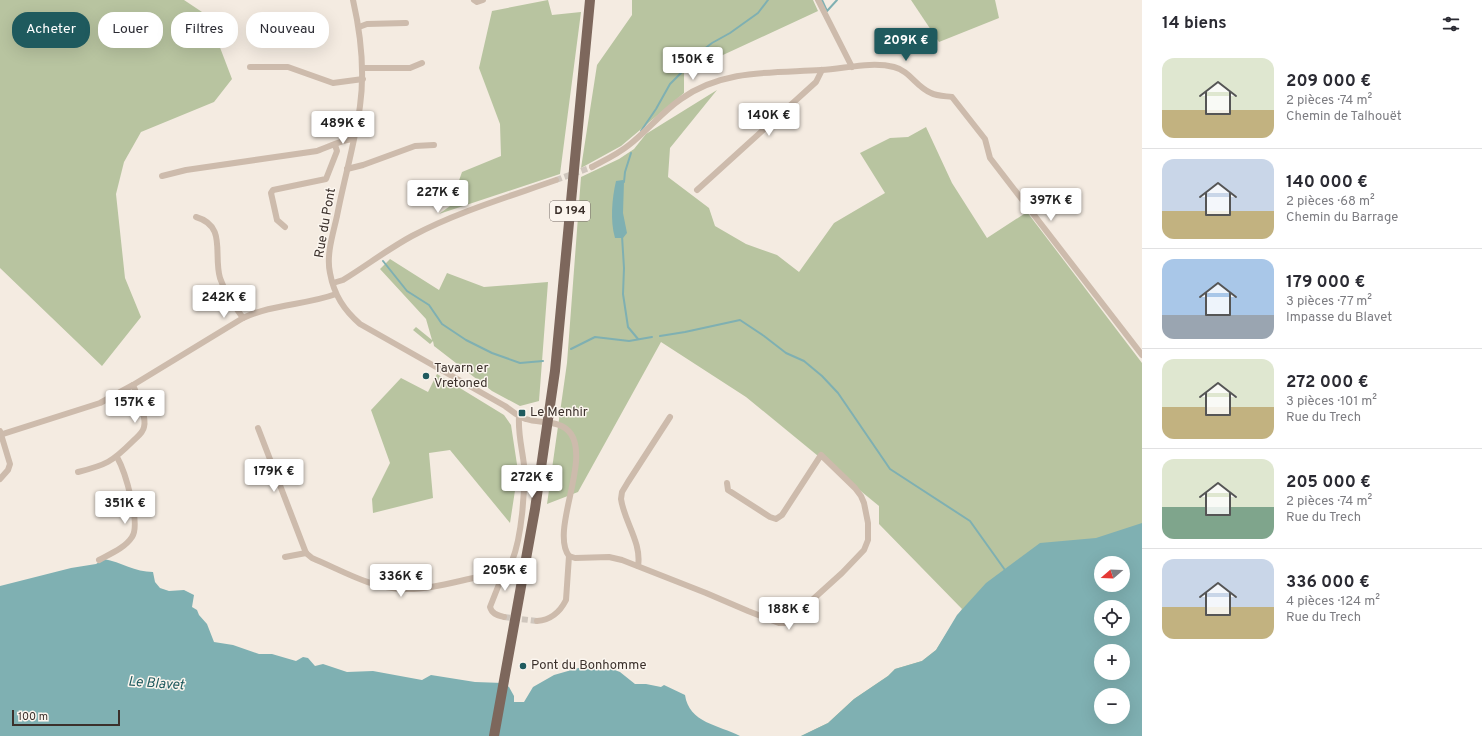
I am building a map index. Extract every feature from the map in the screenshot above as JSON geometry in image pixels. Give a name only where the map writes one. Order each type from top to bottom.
[{"type":"main road","name":"D 194","points":[[494,736],[516,618],[549,422],[590,0]]},
{"type":"street","name":"Rue du Pont","points":[[353,0],[359,28],[363,79],[354,139],[331,240],[329,260],[330,272],[336,294],[348,314],[360,324],[505,406],[519,417],[532,421],[549,422]]},
{"type":"street","points":[[474,0],[477,2],[483,0]]},
{"type":"street","points":[[818,0],[852,67]]},
{"type":"street","points":[[359,28],[367,24],[406,23]]},
{"type":"street","points":[[363,68],[410,68],[422,63]]},
{"type":"street","points":[[592,167],[627,147],[675,103],[705,85],[730,77],[748,74],[878,65],[894,67],[908,73],[920,86],[931,93],[952,97],[985,139],[990,158],[1142,355]]},
{"type":"street","points":[[250,67],[288,68],[333,82],[363,79]]},
{"type":"street","points":[[697,190],[816,82],[822,70]]},
{"type":"street","points":[[162,176],[186,170],[317,150],[336,145],[344,140],[354,139]]},
{"type":"street","points":[[285,227],[277,220],[271,193],[273,190],[321,182],[326,179],[337,150],[336,145]]},
{"type":"street","points":[[347,169],[363,165],[415,146],[434,145]]},
{"type":"street","points":[[333,284],[348,277],[412,236],[430,227],[469,211],[556,180]]},
{"type":"street","points":[[196,217],[207,220],[214,228],[217,240],[220,276],[225,290],[243,318]]},
{"type":"street","points":[[0,479],[8,470],[10,464],[0,434],[89,408],[133,385],[257,311],[320,300],[336,294]]},
{"type":"street","points":[[78,472],[102,466],[117,457],[141,433],[144,427],[144,419],[133,385]]},
{"type":"street","points":[[504,617],[495,614],[490,607],[505,569],[512,561],[518,539],[523,506],[524,484],[524,463],[518,428],[519,417]]},
{"type":"street","points":[[638,566],[640,558],[621,499],[622,492],[670,417]]},
{"type":"street","points":[[549,422],[563,428],[571,434],[575,445],[575,470],[564,533],[564,550],[569,556],[575,558],[609,557],[622,560],[772,620],[785,623],[848,567],[864,550],[868,540],[868,523],[861,496],[855,488],[821,455],[782,515],[776,519],[770,518],[728,490],[726,483]]},
{"type":"street","points":[[258,428],[306,553],[312,558],[362,579],[393,589],[417,589],[492,574],[505,569]]},
{"type":"street","points":[[99,560],[130,540],[134,532],[130,498],[125,476],[117,457]]},
{"type":"street","points":[[285,557],[306,553]]},
{"type":"street","points":[[537,621],[554,616],[563,606],[568,590],[569,556]]},
{"type":"green space","points":[[0,0],[184,0],[202,12],[171,12],[171,48],[220,48],[232,79],[214,102],[141,132],[124,162],[116,194],[125,278],[141,317],[102,366],[0,268]]},
{"type":"green space","points":[[548,0],[552,15],[581,12],[560,174],[439,214],[450,206],[462,172],[501,156],[500,124],[479,68],[492,11]]},
{"type":"green space","points":[[632,0],[813,0],[818,11],[684,73],[684,93],[621,146],[581,168],[597,65],[632,15]]},
{"type":"green space","points":[[911,0],[995,0],[999,18],[939,42]]},
{"type":"green space","points":[[717,90],[670,148],[668,177],[709,208],[715,226],[746,244],[777,255],[799,272],[834,223],[885,193],[860,153],[890,138],[908,137],[926,127],[952,183],[987,238],[1027,212],[1142,363],[1142,736],[801,736],[828,723],[854,699],[888,676],[895,669],[922,661],[936,650],[962,609],[879,524],[879,506],[746,397],[661,342],[578,492],[547,504],[567,363],[581,177],[619,159],[634,149],[646,134]]},
{"type":"green space","points":[[390,259],[439,290],[447,273],[484,287],[548,282],[539,401],[520,406],[492,391],[434,346],[433,341],[430,344],[413,330],[416,327],[432,340],[426,319],[380,269]]},
{"type":"green space","points":[[437,374],[504,415],[511,425],[518,471],[510,523],[450,450],[429,453],[433,498],[373,513],[372,499],[390,463],[371,410],[401,378],[428,392]]},
{"type":"water","points":[[623,180],[623,213],[627,233],[623,238],[615,238],[612,217],[613,195],[616,181]]},
{"type":"water","points":[[1142,523],[1142,736],[801,736],[828,723],[854,699],[888,676],[895,669],[922,661],[936,650],[957,615],[986,583],[1040,543],[1096,538]]},
{"type":"water","name":"Le Blavet","points":[[104,559],[134,569],[153,572],[155,582],[160,588],[169,591],[184,590],[194,595],[192,607],[197,610],[199,615],[207,624],[214,642],[233,645],[259,654],[272,654],[296,661],[303,657],[308,658],[315,666],[323,664],[347,672],[373,671],[422,680],[431,675],[475,682],[503,683],[509,687],[514,696],[514,702],[524,702],[533,687],[554,675],[589,665],[612,669],[620,672],[635,684],[646,684],[661,687],[664,685],[685,695],[692,712],[714,726],[740,736],[0,736],[0,586],[71,568],[96,564]]},
{"type":"waterway","points":[[641,131],[656,109],[670,84],[695,56],[758,13],[768,0]]},
{"type":"waterway","points":[[822,0],[827,11],[837,0]]},
{"type":"waterway","points":[[624,182],[625,172],[631,153]]},
{"type":"waterway","points":[[622,236],[624,268],[623,294],[628,327],[638,339]]},
{"type":"waterway","points":[[383,261],[407,291],[429,305],[442,324],[466,340],[492,353],[520,363],[543,361]]},
{"type":"waterway","points":[[660,336],[740,320],[786,353],[804,361],[822,376],[838,393],[890,469],[970,521],[1005,570]]},
{"type":"waterway","points":[[571,349],[595,337],[629,341],[652,337]]},
{"type":"tunnel","points":[[556,180],[592,167]]},
{"type":"tunnel","points":[[504,617],[537,621]]},
{"type":"place","name":"Tavarn er Vretoned","points":[[426,376]]},
{"type":"place","name":"Le Menhir","points":[[522,413]]},
{"type":"place","name":"Pont du Bonhomme","points":[[523,666]]}]
